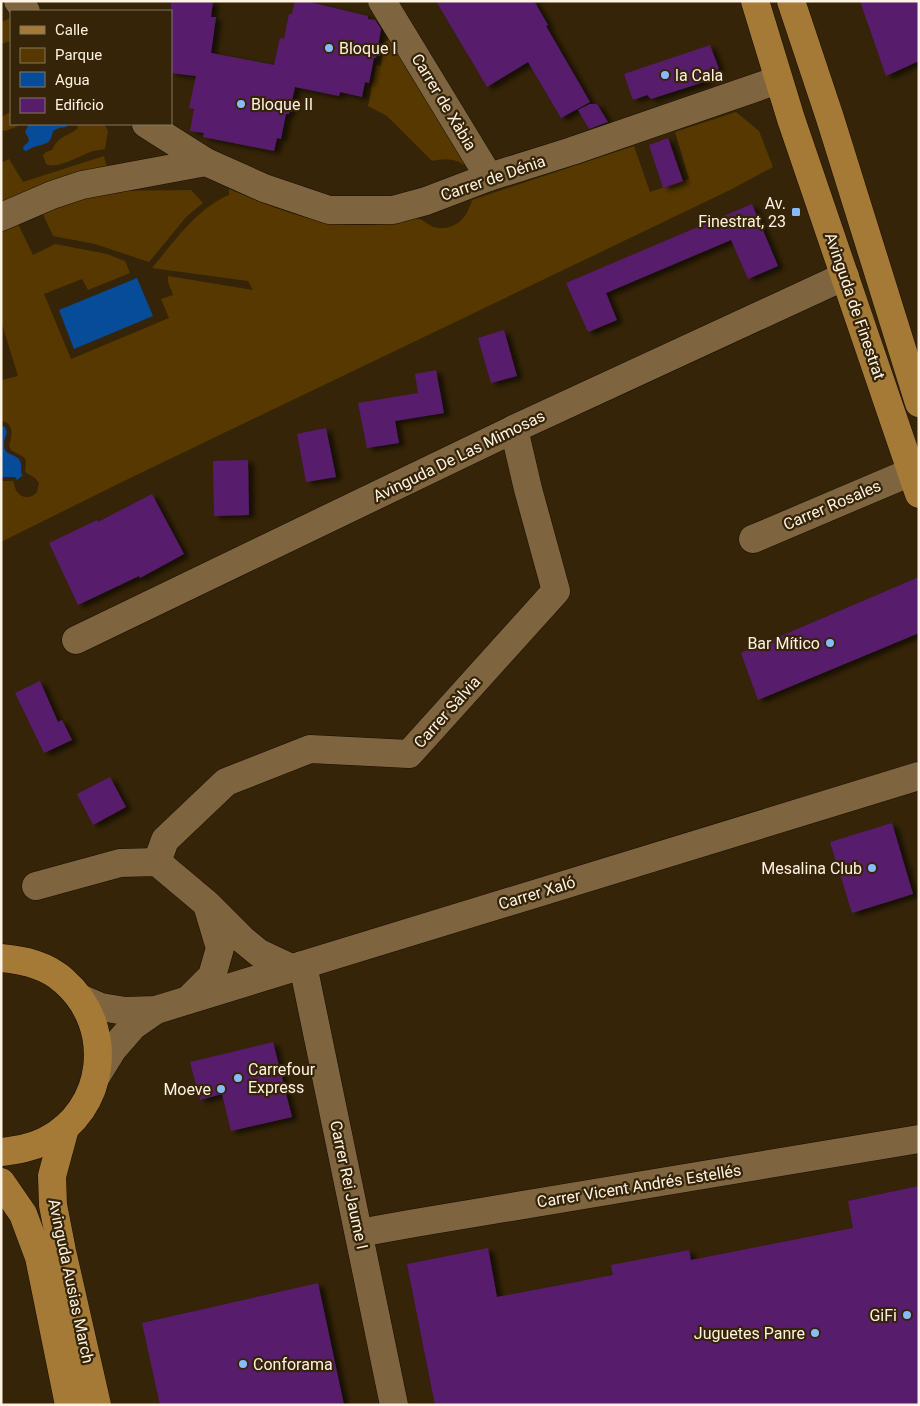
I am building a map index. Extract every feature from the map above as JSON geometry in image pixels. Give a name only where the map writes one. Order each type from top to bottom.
[{"type":"main road","name":"Avinguda de Finestrat","points":[[756,1],[778,80],[915,483]]},
{"type":"main road","name":"Avinguda de Finestrat","points":[[791,1],[828,112],[919,403]]},
{"type":"main road","points":[[1,958],[21,959],[44,967],[64,980],[80,998],[93,1022],[98,1048],[97,1075],[90,1095],[79,1113],[65,1128],[46,1141],[24,1149],[1,1152]]},
{"type":"main road","name":"Avinguda Ausias March","points":[[65,1128],[52,1176],[52,1205],[98,1405]]},
{"type":"main road","name":"Avinguda Ausias March","points":[[1,1182],[24,1214],[39,1257],[69,1405]]},
{"type":"street","name":"Carrer de Xàbia","points":[[382,1],[489,177]]},
{"type":"street","name":"Carrer de Dénia","points":[[148,125],[206,162],[264,188],[330,210],[393,210],[426,201],[489,177],[572,151],[778,80]]},
{"type":"street","points":[[1,217],[52,195],[82,185],[206,162]]},
{"type":"street","name":"Avinguda De Las Mimosas","points":[[76,640],[514,429],[845,276]]},
{"type":"street","name":"Carrer Sàlvia","points":[[161,851],[226,782],[310,749],[409,754],[556,591],[514,429]]},
{"type":"street","name":"Carrer Rosales","points":[[753,539],[915,483]]},
{"type":"street","name":"Carrer Xaló","points":[[80,998],[101,1006],[125,1010],[156,1010],[919,776]]},
{"type":"street","points":[[36,886],[161,851],[207,904],[242,939],[259,953],[297,966]]},
{"type":"street","points":[[187,1001],[212,976],[220,948],[207,904]]},
{"type":"street","name":"Carrer Rei Jaume I","points":[[297,966],[359,1233],[394,1405]]},
{"type":"street","name":"Carrer Xaló","points":[[97,1075],[113,1049],[133,1026],[156,1010]]},
{"type":"street","name":"Carrer Vicent Andrés Estellés","points":[[359,1233],[919,1139]]},
{"type":"green space","points":[[10,18],[10,41],[1,44],[1,22]]},
{"type":"green space","points":[[394,37],[468,164],[463,165],[449,159],[432,161],[387,116],[368,106],[376,65],[381,66],[384,42]]},
{"type":"green space","points":[[10,112],[10,125],[18,125],[5,131],[1,130],[1,117]]},
{"type":"green space","points":[[736,112],[759,131],[773,167],[730,190],[1,542],[1,481],[13,481],[17,492],[25,497],[30,497],[37,492],[39,483],[25,472],[25,458],[11,450],[9,446],[11,431],[9,424],[1,421],[1,380],[18,376],[1,321],[1,230],[17,222],[33,255],[55,244],[107,254],[125,261],[130,273],[88,290],[82,279],[44,294],[71,359],[169,318],[161,299],[173,295],[168,282],[168,276],[253,290],[248,281],[152,268],[196,217],[217,201],[229,195],[229,189],[277,209],[311,219],[345,224],[372,225],[417,219],[423,220],[433,227],[447,228],[463,218],[472,200],[634,146],[650,192],[689,179],[675,132]]},
{"type":"green space","points":[[77,125],[105,125],[108,131],[105,149],[93,151],[63,164],[46,164],[43,155],[52,150],[60,139],[78,128]]},
{"type":"green space","points":[[104,156],[108,172],[1,204],[1,163],[9,159],[23,182]]},
{"type":"green space","points":[[191,190],[203,203],[187,216],[149,262],[95,244],[53,236],[42,212],[66,201],[116,191]]},
{"type":"water","points":[[28,125],[67,125],[53,131],[51,139],[47,143],[26,151],[23,147],[29,141],[25,132]]},
{"type":"water","points":[[137,278],[153,316],[74,349],[59,310]]},
{"type":"water","points":[[1,426],[5,427],[7,432],[4,442],[5,449],[20,461],[21,473],[23,475],[17,480],[15,477],[1,477]]},
{"type":"building","points":[[171,1],[213,1],[211,17],[216,17],[211,53],[274,65],[280,38],[284,39],[289,14],[292,14],[295,1],[305,1],[368,16],[368,19],[375,20],[381,29],[369,83],[365,82],[362,97],[340,92],[339,96],[295,87],[289,114],[286,114],[281,139],[277,138],[274,151],[203,137],[204,133],[190,131],[194,109],[189,108],[196,76],[172,73]]},
{"type":"building","points":[[436,1],[534,1],[548,25],[546,26],[590,102],[561,118],[528,62],[487,87]]},
{"type":"building","points":[[860,1],[919,1],[919,61],[886,76]]},
{"type":"building","name":"la Cala","points":[[710,45],[719,69],[704,73],[707,81],[651,99],[647,95],[633,100],[624,74]]},
{"type":"building","points":[[590,104],[597,104],[608,122],[589,129],[578,110]]},
{"type":"building","points":[[668,138],[683,181],[663,188],[649,145]]},
{"type":"building","points":[[752,204],[778,266],[748,279],[731,240],[606,293],[617,320],[588,332],[566,283]]},
{"type":"building","points":[[504,330],[517,376],[491,383],[478,338]]},
{"type":"building","points":[[436,370],[444,413],[395,421],[399,443],[367,448],[358,403],[418,393],[415,374]]},
{"type":"building","points":[[326,428],[336,477],[306,482],[297,434]]},
{"type":"building","points":[[248,460],[249,515],[214,516],[213,461]]},
{"type":"building","points":[[152,494],[184,554],[140,578],[139,576],[78,605],[49,543],[97,520],[98,522]]},
{"type":"building","name":"Bar Mítico","points":[[919,577],[919,633],[758,700],[741,653]]},
{"type":"building","points":[[40,681],[58,722],[62,720],[72,740],[44,753],[15,693]]},
{"type":"building","points":[[110,777],[126,807],[93,825],[77,794]]},
{"type":"building","name":"Mesalina Club","points":[[892,823],[913,894],[852,913],[830,842]]},
{"type":"building","name":"Carrefour Express","points":[[273,1042],[292,1117],[231,1131],[222,1094],[200,1100],[190,1062]]},
{"type":"building","points":[[919,1186],[919,1405],[435,1405],[407,1264],[488,1248],[497,1297],[613,1275],[611,1265],[689,1250],[691,1260],[853,1228],[848,1201]]},
{"type":"building","name":"Conforama","points":[[318,1283],[344,1405],[160,1405],[142,1323]]},
{"type":"place","name":"Bloque I","points":[[329,48]]},
{"type":"place","name":"la Cala","points":[[665,75]]},
{"type":"place","name":"Bloque II","points":[[241,104]]},
{"type":"place","name":"Av. Finestrat, 23","points":[[796,212]]},
{"type":"place","name":"Bar Mítico","points":[[830,643]]},
{"type":"place","name":"Mesalina Club","points":[[872,868]]},
{"type":"place","name":"Carrefour Express","points":[[238,1078]]},
{"type":"place","name":"Moeve","points":[[221,1089]]},
{"type":"place","name":"GiFi","points":[[907,1315]]},
{"type":"place","name":"Juguetes Panre","points":[[815,1333]]},
{"type":"place","name":"Conforama","points":[[243,1364]]}]
